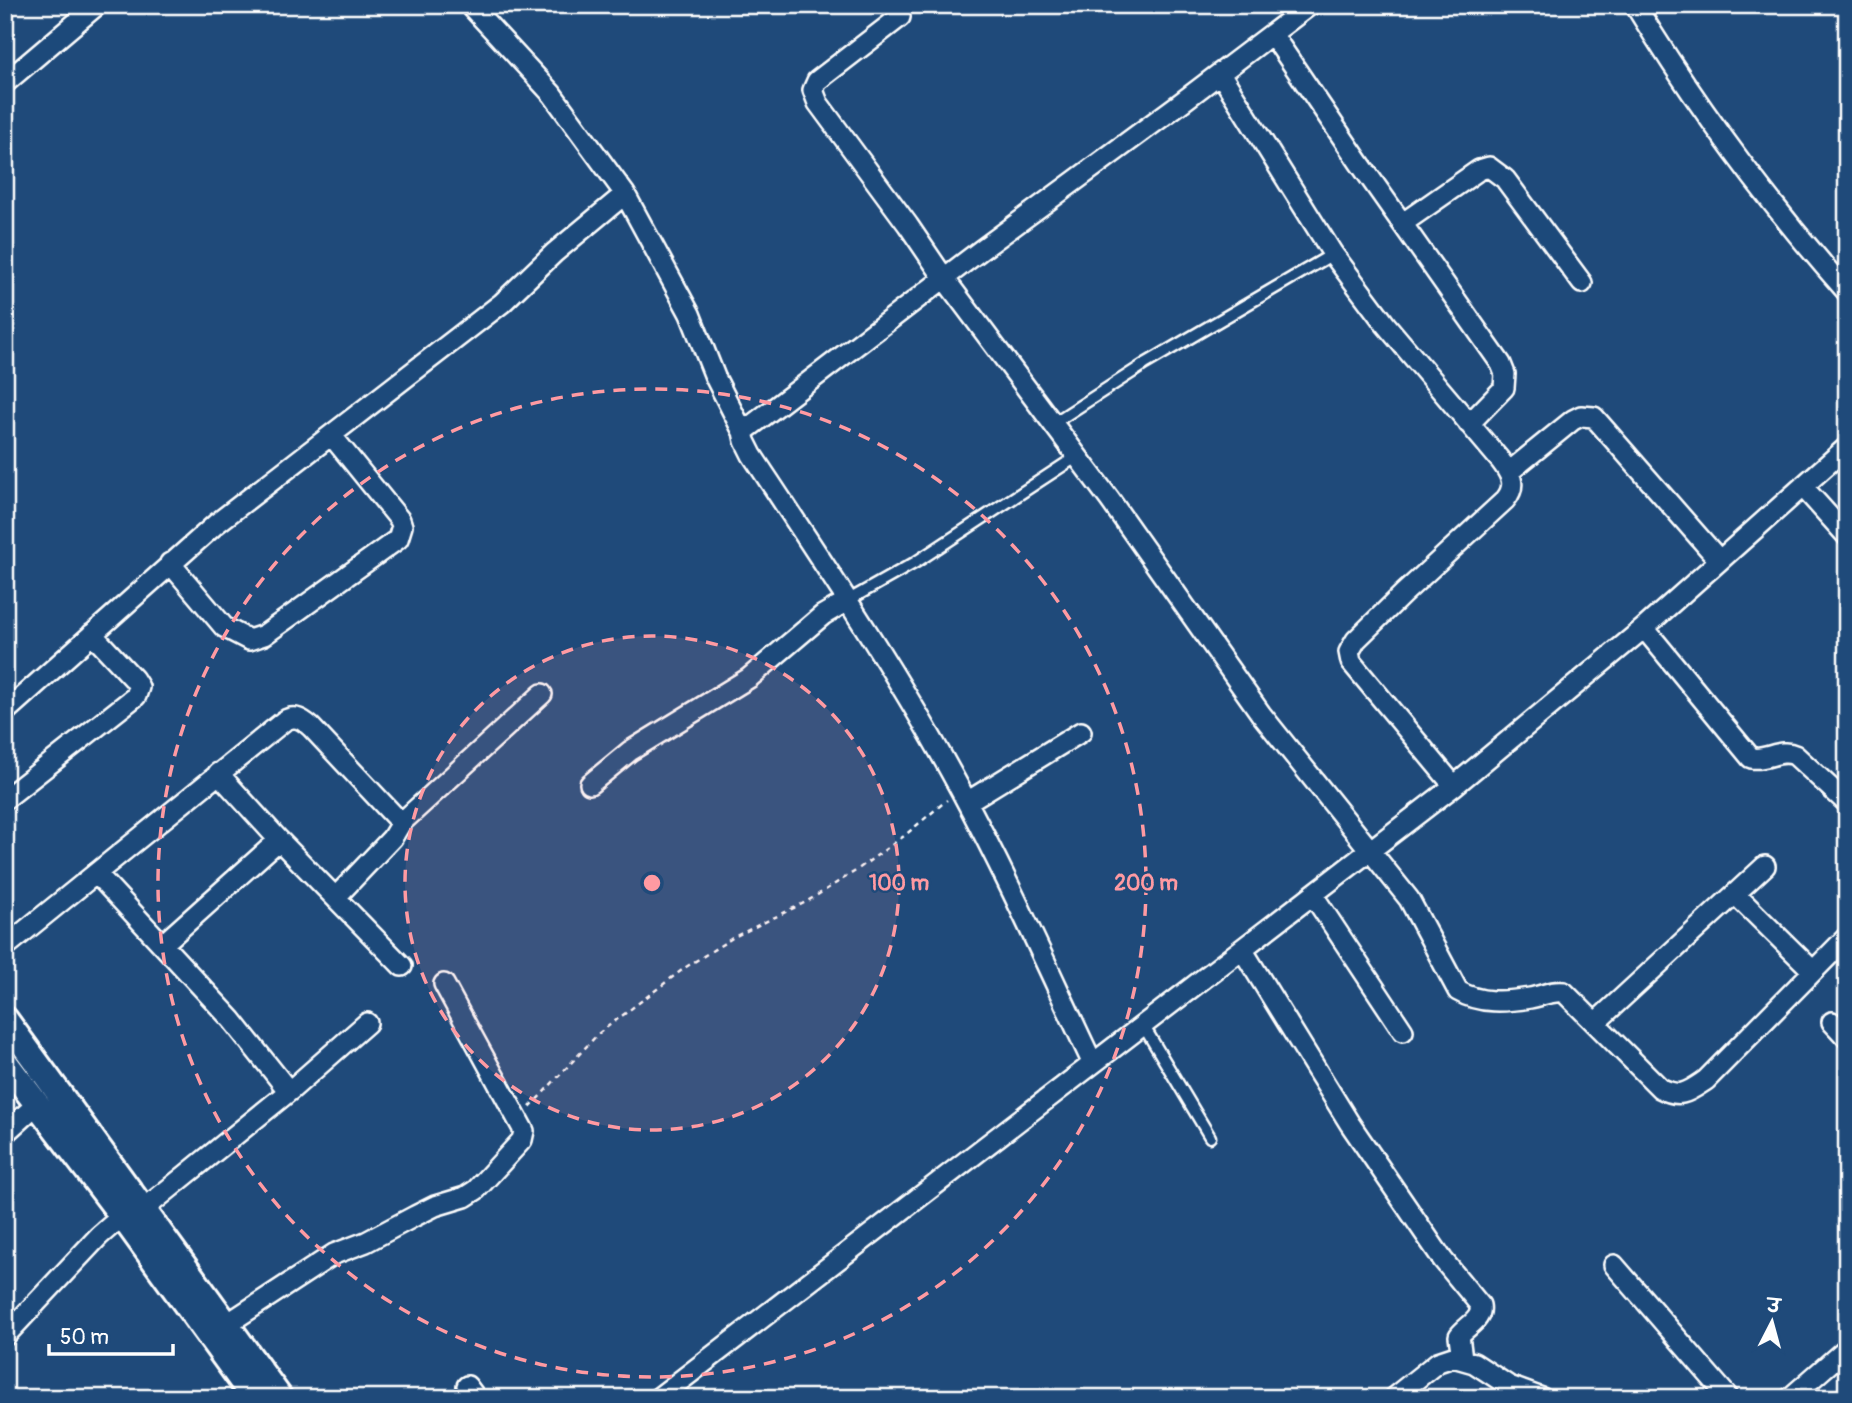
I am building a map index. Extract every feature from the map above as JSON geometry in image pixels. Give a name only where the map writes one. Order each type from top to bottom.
[{"type":"street","points":[[5,83],[97,5]]},
{"type":"street","points":[[470,5],[552,94],[625,194],[690,314],[715,377],[752,454],[847,601],[964,796],[1093,1062]]},
{"type":"street","points":[[743,432],[944,278],[1310,5]]},
{"type":"street","points":[[1635,5],[1675,71],[1747,170],[1847,292]]},
{"type":"street","points":[[900,17],[817,81],[813,95],[944,278],[1110,500],[1261,714],[1409,900],[1458,991],[1471,999],[1498,1002],[1533,998],[1553,990],[1563,992],[1660,1088],[1676,1095],[1686,1093],[1706,1080],[1847,937]]},
{"type":"street","points":[[1272,34],[1502,363],[1505,374],[1504,388],[1469,424]]},
{"type":"street","points":[[1220,74],[1334,254],[1386,326],[1509,472],[1511,489],[1505,500],[1403,594],[1356,640],[1349,652],[1351,662],[1454,786]]},
{"type":"street","points":[[1403,223],[1479,170],[1489,167],[1505,179],[1581,282]]},
{"type":"street","points":[[5,712],[225,517],[502,303],[554,253],[625,194]]},
{"type":"street","points":[[1509,472],[1573,419],[1581,416],[1594,417],[1719,560]]},
{"type":"street","points":[[170,563],[224,626],[249,640],[264,635],[398,539],[402,526],[400,520],[332,436]]},
{"type":"street","points":[[658,1398],[1454,786],[1644,628],[1847,447]]},
{"type":"street","points":[[1802,487],[1847,536]]},
{"type":"street","points":[[590,784],[630,751],[749,678],[823,615],[847,601]]},
{"type":"street","points":[[1644,628],[1751,758],[1759,759],[1784,751],[1795,755],[1847,803]]},
{"type":"street","points":[[5,799],[136,696],[139,688],[134,679],[92,634]]},
{"type":"street","points":[[336,897],[392,838],[401,823],[542,694]]},
{"type":"street","points":[[5,947],[284,721],[298,718],[311,727],[401,823]]},
{"type":"street","points":[[964,796],[1081,732]]},
{"type":"street","points":[[218,773],[279,840],[402,965]]},
{"type":"street","points":[[163,944],[279,840]]},
{"type":"street","points":[[1595,1023],[1765,866]]},
{"type":"street","points":[[96,873],[232,1020],[287,1088],[292,1089]]},
{"type":"street","points":[[1735,894],[1813,971]]},
{"type":"street","points":[[1313,895],[1403,1031]]},
{"type":"street","points":[[1242,949],[1350,1124],[1443,1260],[1480,1305],[1482,1312],[1479,1318],[1464,1328],[1459,1336],[1462,1358]]},
{"type":"street","points":[[227,1324],[334,1254],[366,1242],[415,1216],[476,1190],[522,1140],[524,1131],[444,984]]},
{"type":"street","points":[[5,1019],[254,1398]]},
{"type":"street","points":[[1832,1022],[1847,1038]]},
{"type":"street","points":[[5,1335],[99,1236],[133,1213],[292,1089],[367,1023]]},
{"type":"street","points":[[5,1062],[37,1104],[227,1324],[279,1398]]},
{"type":"street","points":[[5,1133],[37,1104]]},
{"type":"street","points":[[1614,1265],[1728,1398]]},
{"type":"street","points":[[1790,1398],[1847,1348]]},
{"type":"street","points":[[1393,1398],[1447,1357],[1462,1358],[1509,1386],[1542,1398]]},
{"type":"lane","points":[[1052,425],[1156,357],[1334,254]]},
{"type":"lane","points":[[847,601],[916,562],[1076,457]]},
{"type":"lane","points":[[1142,1024],[1210,1137]]},
{"type":"path","points":[[518,1120],[598,1034],[686,967],[734,937],[781,916],[854,872],[964,796]]}]
